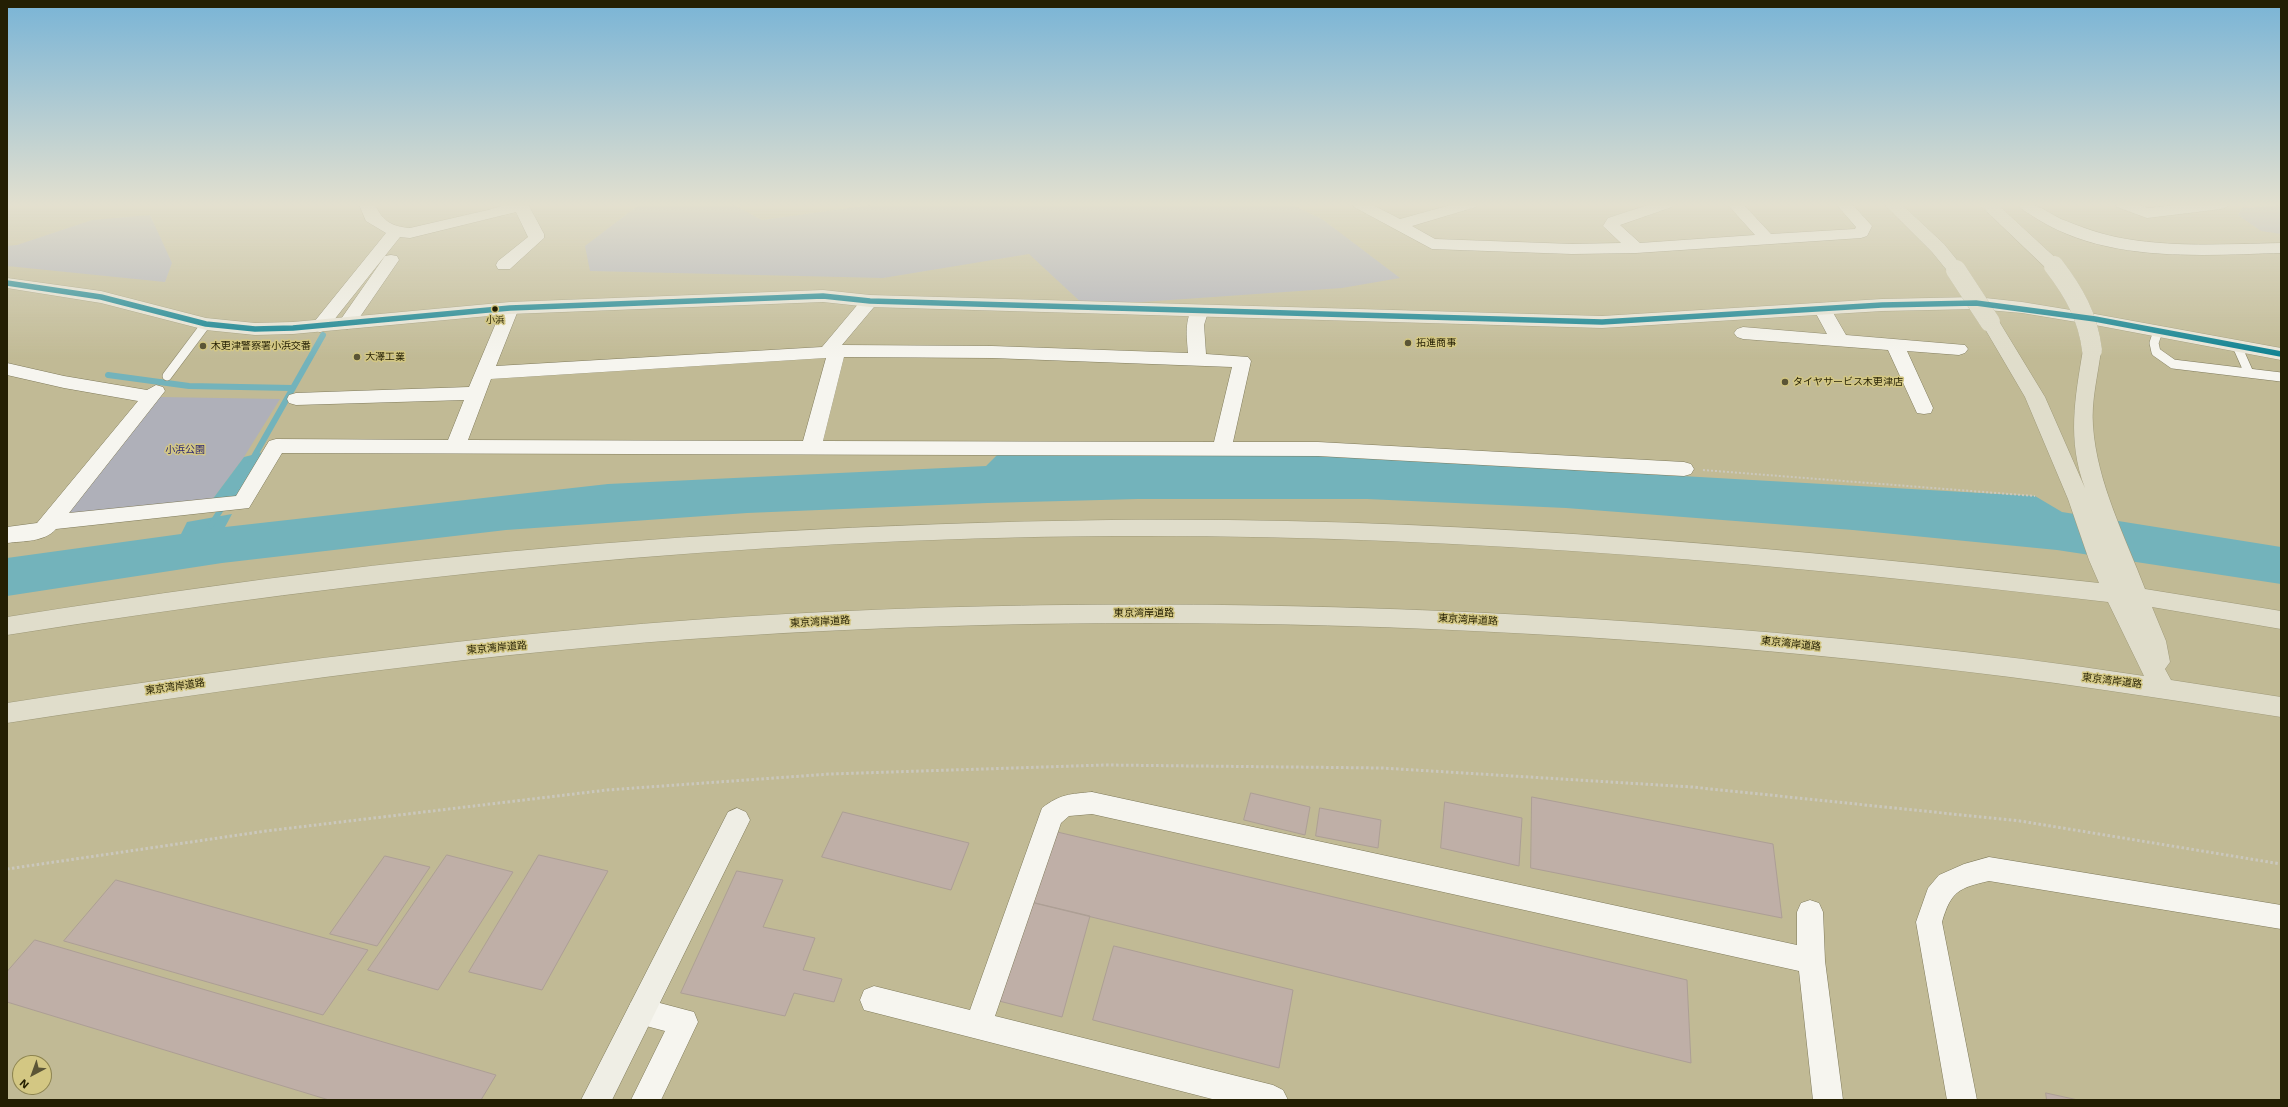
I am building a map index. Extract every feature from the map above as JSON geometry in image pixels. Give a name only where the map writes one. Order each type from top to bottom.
[{"type":"highway","points":[[1944,256],[1956,270],[1990,322],[2035,397],[2079,499],[2100,560],[2127,596],[2154,641],[2162,688]]},
{"type":"highway","points":[[2044,256],[2054,266],[2074,292],[2085,314],[2092,350],[2082,412],[2083,427],[2091,477],[2124,564],[2127,596]]},
{"type":"highway","points":[[7,626],[347,577],[575,555],[720,543],[980,530],[1105,528],[1397,532],[1595,542],[1791,558],[2127,596],[2281,620]]},
{"type":"highway","name":"東京湾岸道路","points":[[7,713],[252,676],[477,649],[693,630],[835,621],[1139,612],[1413,617],[1628,629],[1941,659],[2162,688],[2281,707]]},
{"type":"main road","points":[[7,283],[101,297],[206,324],[255,329],[320,326],[510,308],[823,296],[870,300],[1602,322],[1712,318],[1822,308],[1977,303],[2012,306],[2281,354]]},
{"type":"street","points":[[320,326],[383,256]]},
{"type":"street","points":[[347,323],[389,256]]},
{"type":"street","points":[[504,266],[516,256]]},
{"type":"street","points":[[811,448],[832,351],[870,300]]},
{"type":"street","points":[[455,447],[510,308]]},
{"type":"street","points":[[1822,308],[1840,340]]},
{"type":"street","points":[[1197,358],[1195,325],[1200,309]]},
{"type":"street","points":[[1744,333],[1959,349]]},
{"type":"street","points":[[1895,345],[1924,408]]},
{"type":"street","points":[[484,373],[832,351],[992,352],[1197,358],[1242,361],[1222,448]]},
{"type":"street","points":[[7,370],[64,382],[158,388]]},
{"type":"street","points":[[7,535],[43,530],[158,388]]},
{"type":"street","points":[[296,399],[477,393]]},
{"type":"street","points":[[49,522],[242,503],[276,446],[1318,449],[1684,468]]},
{"type":"street","points":[[978,1026],[1051,816],[1063,806],[1092,802],[1811,961]]},
{"type":"street","points":[[596,1100],[737,820]]},
{"type":"street","points":[[1962,1100],[1929,922],[1936,896],[1953,877],[1989,869],[2281,917]]},
{"type":"street","points":[[1810,912],[1811,961],[1828,1100]]},
{"type":"street","points":[[874,1000],[1273,1100]]},
{"type":"street","points":[[640,1012],[684,1022],[646,1100]]},
{"type":"lane","points":[[158,388],[206,324]]},
{"type":"lane","points":[[2158,331],[2154,340],[2155,350],[2159,357],[2173,364],[2281,376]]},
{"type":"lane","points":[[2237,346],[2249,373]]},
{"type":"path","points":[[1684,468],[2036,496]]},
{"type":"green space","points":[[7,256],[169,256],[172,263],[165,282],[7,266]]},
{"type":"green space","points":[[587,256],[1019,256],[883,278],[590,271]]},
{"type":"green space","points":[[1031,256],[1370,256],[1400,278],[1342,288],[1085,306]]},
{"type":"green space","name":"小浜公園","points":[[160,397],[280,399],[244,457],[212,500],[69,515],[71,509]]},
{"type":"water","points":[[264,452],[237,499],[212,500],[244,457]]},
{"type":"water","points":[[998,454],[1311,455],[2035,496],[2062,512],[2281,547],[2281,584],[2057,550],[1853,530],[1566,508],[1367,499],[1138,499],[987,503],[747,513],[506,530],[222,563],[7,596],[7,558],[181,534],[187,522],[232,514],[225,527],[608,484],[986,466]]},
{"type":"building","points":[[1251,793],[1310,807],[1305,835],[1244,820]]},
{"type":"building","points":[[1532,797],[1773,844],[1782,918],[1531,868]]},
{"type":"building","points":[[1445,802],[1522,818],[1519,866],[1441,848]]},
{"type":"building","points":[[1320,808],[1381,820],[1378,848],[1316,836]]},
{"type":"building","points":[[843,812],[969,843],[951,890],[822,857]]},
{"type":"building","points":[[1053,831],[1687,980],[1691,1063],[1030,902]]},
{"type":"building","points":[[447,855],[513,872],[438,990],[368,970]]},
{"type":"building","points":[[539,855],[608,871],[542,990],[469,972]]},
{"type":"building","points":[[385,856],[430,867],[377,946],[330,934]]},
{"type":"building","points":[[737,871],[783,880],[763,927],[815,938],[803,970],[842,979],[834,1002],[794,993],[785,1016],[681,993]]},
{"type":"building","points":[[116,880],[368,950],[323,1015],[64,941]]},
{"type":"building","points":[[1027,901],[1090,916],[1062,1017],[995,1000]]},
{"type":"building","points":[[35,940],[496,1075],[481,1100],[329,1100],[7,1002],[7,972]]},
{"type":"building","points":[[1114,946],[1293,990],[1279,1068],[1093,1020]]},
{"type":"building","points":[[2046,1093],[2078,1100],[2047,1100]]},
{"type":"waterway","points":[[251,462],[323,335]]},
{"type":"waterway","points":[[108,375],[189,386],[292,388]]},
{"type":"waterway","points":[[211,525],[225,503]]},
{"type":"transit line","points":[[7,283],[101,297],[206,324],[255,329],[293,328],[510,308],[823,296],[870,301],[1602,322],[1882,305],[1976,303],[2095,319],[2281,354]]},
{"type":"place","name":"小浜","points":[[495,309]]},
{"type":"place","name":"拓進商事","points":[[1408,343]]},
{"type":"place","name":"木更津警察署小浜交番","points":[[203,346]]},
{"type":"place","name":"大澤工業","points":[[357,357]]},
{"type":"place","name":"タイヤサービス木更津店","points":[[1785,382]]}]
